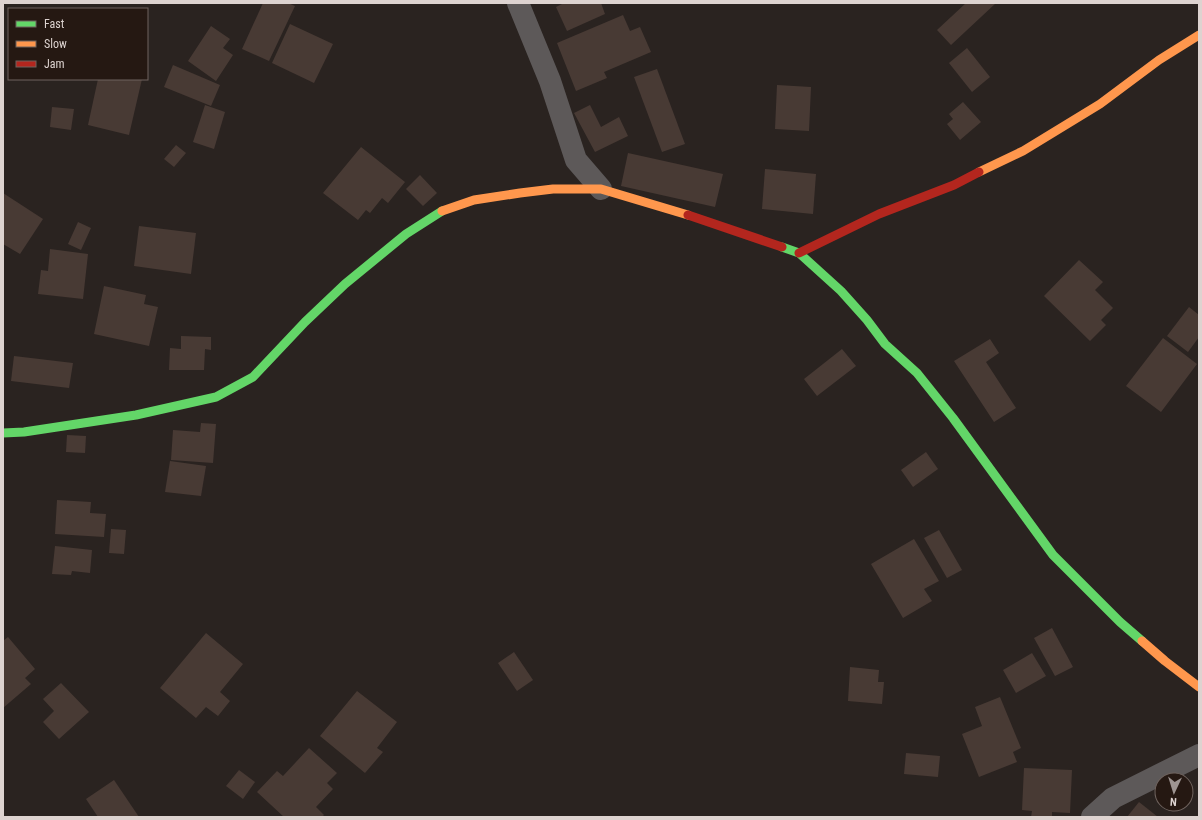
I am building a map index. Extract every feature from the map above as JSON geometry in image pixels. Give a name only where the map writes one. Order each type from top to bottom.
[{"type":"street","points":[[518,3],[550,81],[576,160],[601,189]]},
{"type":"street","points":[[799,253],[879,214],[954,185],[1023,151],[1100,104],[1159,60],[1199,35]]},
{"type":"street","points":[[3,433],[24,432],[136,415],[216,396],[253,377],[305,322],[345,284],[406,234],[440,212],[474,200],[520,192],[553,189],[601,189],[713,223],[799,253],[841,291],[867,320],[885,344],[917,373],[953,418],[1053,555],[1126,627],[1165,662],[1199,687]]},
{"type":"street","points":[[1092,817],[1113,798],[1199,756]]},
{"type":"building","points":[[263,3],[288,3],[295,6],[269,61],[242,49]]},
{"type":"building","points":[[564,3],[601,3],[605,14],[567,31],[556,7]]},
{"type":"building","points":[[966,3],[996,3],[951,45],[937,30]]},
{"type":"building","points":[[623,15],[630,31],[640,27],[651,52],[604,72],[607,78],[576,91],[557,43]]},
{"type":"building","points":[[290,24],[333,44],[314,83],[272,63]]},
{"type":"building","points":[[211,26],[230,39],[223,48],[233,55],[216,81],[188,61]]},
{"type":"building","points":[[967,48],[990,77],[972,92],[949,63]]},
{"type":"building","points":[[173,65],[220,85],[211,106],[164,87]]},
{"type":"building","points":[[657,69],[685,144],[662,152],[634,77]]},
{"type":"building","points":[[98,80],[142,80],[129,135],[88,125]]},
{"type":"building","points":[[777,85],[811,87],[809,131],[775,129]]},
{"type":"building","points":[[963,102],[981,122],[960,140],[947,124],[953,119],[949,114]]},
{"type":"building","points":[[205,105],[225,112],[214,149],[193,142]]},
{"type":"building","points":[[590,105],[601,127],[619,117],[628,136],[595,152],[574,113]]},
{"type":"building","points":[[52,107],[74,109],[71,130],[50,127]]},
{"type":"building","points":[[176,145],[186,153],[174,167],[164,159]]},
{"type":"building","points":[[361,147],[405,182],[388,203],[382,198],[370,213],[366,210],[358,220],[323,193]]},
{"type":"building","points":[[628,153],[723,174],[715,207],[621,186]]},
{"type":"building","points":[[765,169],[816,174],[813,214],[762,209]]},
{"type":"building","points":[[420,175],[437,193],[423,206],[406,189]]},
{"type":"building","points":[[3,193],[43,219],[20,254],[3,244]]},
{"type":"building","points":[[78,222],[91,228],[81,250],[68,244]]},
{"type":"building","points":[[139,226],[196,233],[191,274],[134,266]]},
{"type":"building","points":[[50,249],[88,254],[83,299],[38,294],[41,270],[48,271]]},
{"type":"building","points":[[1079,260],[1103,282],[1095,290],[1113,308],[1101,320],[1106,325],[1090,341],[1044,296]]},
{"type":"building","points":[[104,286],[146,295],[144,304],[158,307],[149,346],[94,334]]},
{"type":"building","points":[[1189,307],[1199,315],[1199,337],[1188,352],[1167,336]]},
{"type":"building","points":[[181,336],[211,337],[211,350],[205,349],[204,370],[169,370],[170,348],[181,349]]},
{"type":"building","points":[[1163,338],[1197,364],[1161,412],[1126,386]]},
{"type":"building","points":[[990,339],[999,353],[986,362],[1016,408],[994,422],[954,361]]},
{"type":"building","points":[[842,349],[856,366],[817,396],[804,379]]},
{"type":"building","points":[[14,356],[73,363],[69,388],[11,381]]},
{"type":"building","points":[[201,423],[216,424],[213,463],[171,460],[173,430],[200,432]]},
{"type":"building","points":[[67,435],[86,436],[85,453],[66,452]]},
{"type":"building","points":[[926,452],[938,469],[913,487],[901,470]]},
{"type":"building","points":[[170,461],[206,466],[201,496],[165,492]]},
{"type":"building","points":[[57,500],[91,502],[90,513],[106,514],[104,537],[55,534]]},
{"type":"building","points":[[111,529],[126,530],[124,554],[109,553]]},
{"type":"building","points":[[939,530],[962,570],[947,578],[924,538]]},
{"type":"building","points":[[914,539],[939,581],[924,589],[932,601],[903,618],[871,564]]},
{"type":"building","points":[[55,546],[92,550],[90,573],[72,571],[71,575],[52,574]]},
{"type":"building","points":[[1052,628],[1073,667],[1055,676],[1034,638]]},
{"type":"building","points":[[206,633],[243,664],[220,692],[230,701],[218,716],[206,707],[196,718],[160,688]]},
{"type":"building","points":[[8,637],[35,669],[25,678],[31,684],[3,708],[3,641]]},
{"type":"building","points":[[514,652],[533,680],[517,691],[498,663]]},
{"type":"building","points":[[1032,653],[1046,676],[1016,693],[1003,670]]},
{"type":"building","points":[[850,667],[879,670],[878,682],[884,682],[882,704],[848,701]]},
{"type":"building","points":[[61,683],[89,712],[59,739],[43,722],[54,711],[43,699]]},
{"type":"building","points":[[357,691],[397,722],[377,748],[383,752],[365,773],[320,736]]},
{"type":"building","points":[[1000,697],[1021,748],[1013,752],[1017,762],[979,777],[962,734],[982,726],[975,707]]},
{"type":"building","points":[[309,748],[337,773],[327,783],[333,789],[316,807],[324,815],[322,817],[284,817],[257,792],[277,771],[283,776]]},
{"type":"building","points":[[906,753],[940,756],[938,777],[904,774]]},
{"type":"building","points":[[1024,768],[1072,770],[1070,813],[1052,812],[1052,817],[1031,817],[1032,811],[1022,810]]},
{"type":"building","points":[[239,770],[255,782],[243,799],[226,786]]},
{"type":"building","points":[[114,780],[139,817],[98,817],[86,799]]},
{"type":"building","points":[[1139,802],[1158,817],[1127,817]]},
{"type":"traffic: fast","points":[[3,433],[24,432],[136,415],[216,397],[253,377],[305,322],[345,284],[406,234],[442,211]]},
{"type":"traffic: fast","points":[[782,247],[799,253],[841,291],[867,320],[885,344],[917,373],[953,418],[1053,555],[1120,622],[1142,641]]},
{"type":"traffic: slow","points":[[979,172],[1023,151],[1100,104],[1159,60],[1199,35]]},
{"type":"traffic: slow","points":[[442,211],[474,200],[520,193],[553,189],[601,189],[688,215]]},
{"type":"traffic: slow","points":[[1142,641],[1199,687]]},
{"type":"traffic: jam","points":[[799,253],[879,214],[954,185],[979,172]]},
{"type":"traffic: jam","points":[[688,215],[782,247]]}]
